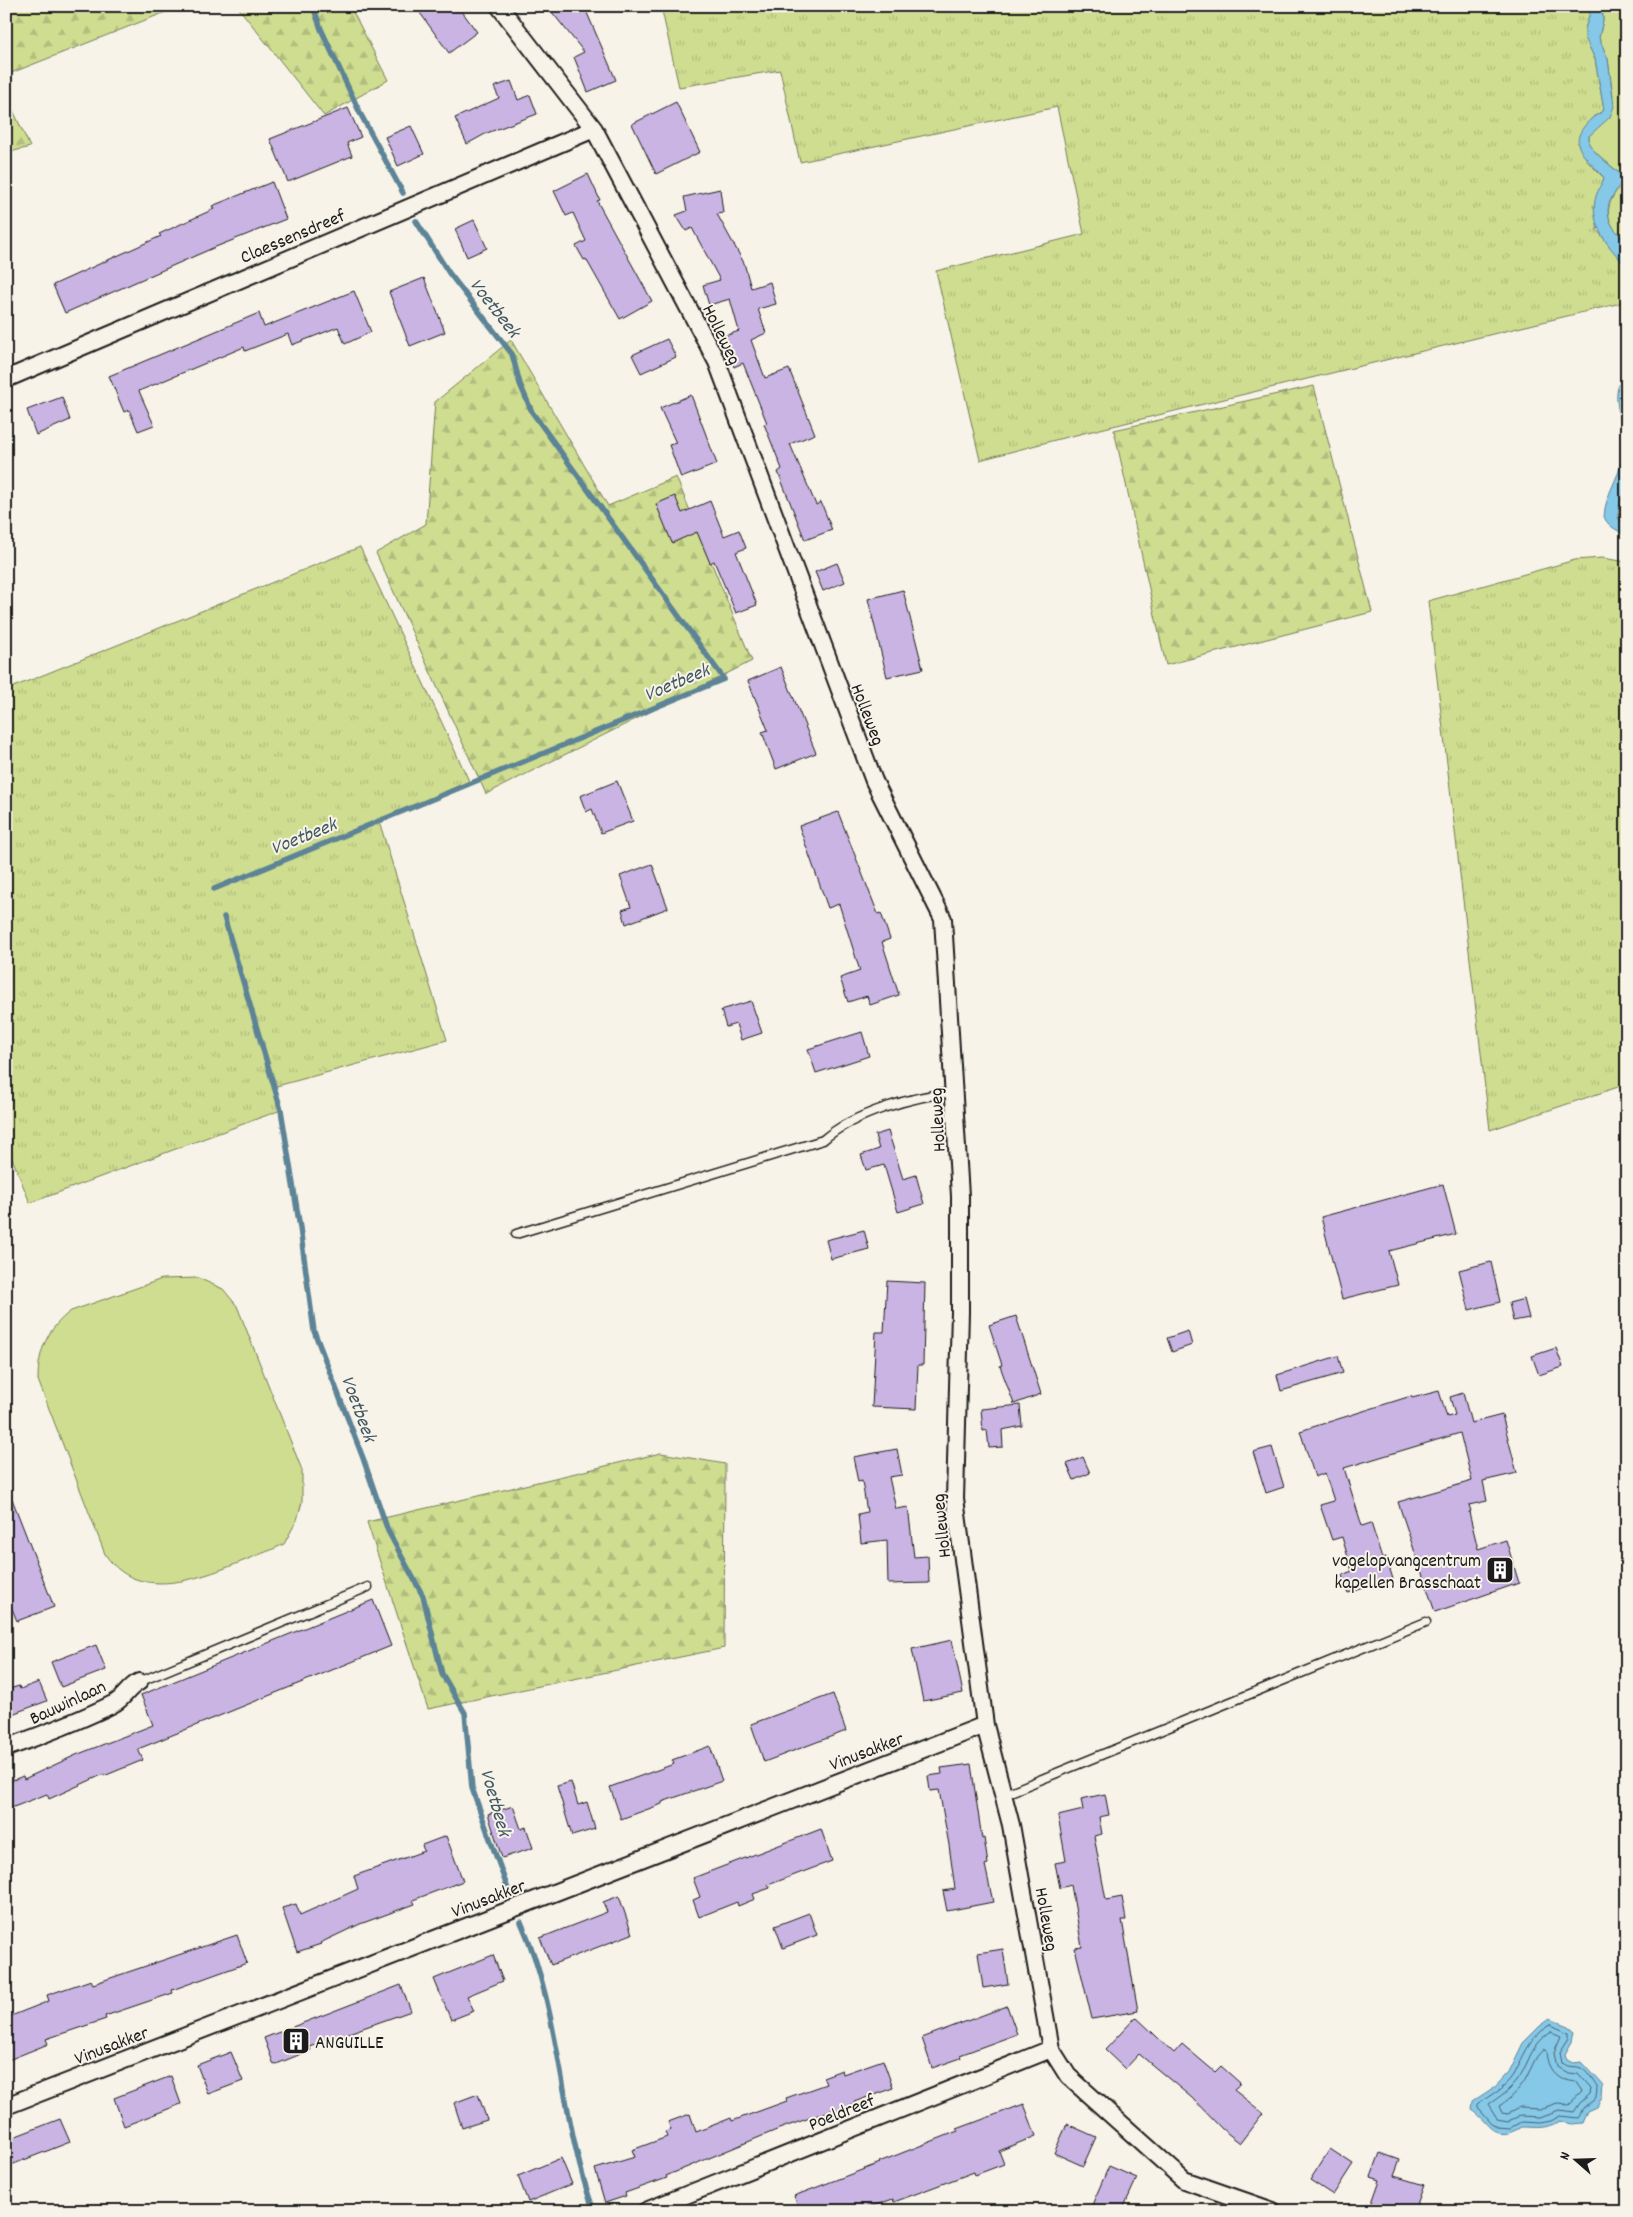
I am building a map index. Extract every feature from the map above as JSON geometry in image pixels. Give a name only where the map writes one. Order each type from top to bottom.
[{"type":"street","name":"Holleweg","points":[[499,6],[594,129],[717,362],[874,781],[943,919],[960,1196],[960,1312],[955,1499],[985,1725],[1011,1824],[1051,2049],[1068,2076],[1184,2180],[1273,2211]]},
{"type":"street","name":"Claessensdreef","points":[[6,379],[594,129]]},
{"type":"street","name":"Bauwinlaan","points":[[6,1748],[69,1725],[116,1703],[131,1686],[139,1682]]},
{"type":"street","name":"Vinusakker","points":[[6,2106],[985,1725]]},
{"type":"street","name":"Poeldreef","points":[[646,2211],[1051,2049]]},
{"type":"lane","points":[[516,1234],[823,1140],[856,1118],[931,1094],[955,1092]]},
{"type":"lane","points":[[139,1682],[368,1587]]},
{"type":"lane","points":[[1004,1795],[1426,1622]]},
{"type":"green space","points":[[6,6],[181,6],[6,75]]},
{"type":"green space","points":[[237,6],[350,6],[388,80],[324,116]]},
{"type":"green space","points":[[661,6],[1592,6],[1585,29],[1595,59],[1604,110],[1593,117],[1586,160],[1604,178],[1601,186],[1597,230],[1627,267],[1625,302],[1055,440],[980,460],[936,271],[1084,234],[1057,107],[800,162],[780,70],[679,87]]},
{"type":"green space","points":[[1602,6],[1627,6],[1627,245],[1615,230],[1609,217],[1610,202],[1620,186],[1617,171],[1589,145],[1589,136],[1613,96],[1608,59],[1599,38],[1603,20]]},
{"type":"green space","points":[[6,95],[30,147],[6,153]]},
{"type":"green space","points":[[511,340],[608,506],[676,477],[752,661],[486,794],[376,553],[426,524],[435,402]]},
{"type":"green space","points":[[1314,386],[1372,612],[1166,665],[1114,430]]},
{"type":"green space","points":[[1627,490],[1627,525],[1618,518],[1620,503]]},
{"type":"green space","points":[[360,547],[469,781],[379,821],[447,1040],[273,1087],[281,1110],[30,1203],[6,1143],[6,690]]},
{"type":"green space","points":[[1602,558],[1627,562],[1628,582],[1626,598],[1620,613],[1627,625],[1627,1084],[1490,1130],[1428,601],[1575,560]]},
{"type":"green space","points":[[198,1278],[223,1289],[237,1306],[302,1470],[302,1502],[297,1520],[284,1544],[230,1566],[184,1580],[161,1583],[140,1580],[121,1571],[105,1554],[38,1380],[38,1369],[42,1350],[50,1333],[71,1311],[162,1279]]},
{"type":"green space","points":[[661,1453],[725,1464],[724,1648],[428,1709],[367,1522]]},
{"type":"water","points":[[1592,6],[1602,6],[1603,20],[1599,38],[1608,59],[1614,106],[1610,117],[1589,136],[1589,144],[1596,153],[1620,174],[1620,184],[1610,200],[1608,210],[1613,227],[1627,247],[1627,267],[1613,252],[1598,226],[1594,207],[1596,196],[1604,178],[1586,158],[1578,144],[1583,128],[1604,110],[1595,59],[1585,38],[1585,29]]},
{"type":"water","points":[[1627,373],[1627,490],[1620,503],[1618,518],[1627,525],[1627,538],[1612,527],[1604,517],[1605,507],[1623,454],[1624,443],[1617,397],[1621,380]]},
{"type":"water","points":[[1627,594],[1627,625],[1621,617],[1620,610]]},
{"type":"water","points":[[1550,2019],[1568,2026],[1575,2032],[1565,2054],[1567,2060],[1573,2063],[1581,2062],[1603,2086],[1602,2098],[1596,2107],[1587,2111],[1582,2123],[1571,2124],[1560,2121],[1546,2127],[1522,2127],[1513,2132],[1499,2133],[1472,2110],[1473,2101],[1496,2086],[1509,2072],[1523,2043]]},
{"type":"building","points":[[415,6],[458,6],[477,32],[449,53]]},
{"type":"building","points":[[547,6],[584,6],[616,80],[588,92],[574,57],[584,52]]},
{"type":"building","points":[[511,81],[518,100],[530,95],[537,114],[487,133],[467,144],[455,118],[499,98],[494,87]]},
{"type":"building","points":[[676,102],[700,152],[656,174],[632,124]]},
{"type":"building","points":[[348,108],[361,137],[347,143],[352,156],[288,182],[270,139]]},
{"type":"building","points":[[411,126],[424,154],[398,166],[385,137]]},
{"type":"building","points":[[588,174],[600,200],[597,201],[652,301],[620,319],[586,259],[584,260],[576,246],[586,241],[573,213],[566,216],[554,191]]},
{"type":"building","points":[[272,182],[286,219],[213,248],[65,313],[53,285],[161,236],[159,234],[214,209],[212,206]]},
{"type":"building","points":[[720,189],[723,213],[717,214],[744,263],[751,288],[770,282],[776,304],[758,309],[766,333],[751,340],[765,378],[789,369],[815,434],[790,444],[816,505],[821,502],[832,530],[805,540],[778,472],[782,469],[764,424],[767,423],[743,363],[734,367],[722,337],[739,331],[730,299],[709,305],[703,285],[720,280],[692,228],[686,231],[676,215],[687,211],[684,197]]},
{"type":"building","points":[[474,220],[487,248],[467,257],[455,229]]},
{"type":"building","points":[[424,278],[445,332],[410,346],[389,292]]},
{"type":"building","points":[[354,291],[371,332],[345,344],[338,327],[292,345],[288,334],[245,351],[244,347],[139,391],[154,425],[138,431],[129,410],[124,412],[109,376],[259,313],[264,327]]},
{"type":"building","points":[[667,339],[676,357],[641,373],[632,355]]},
{"type":"building","points":[[691,395],[717,464],[681,478],[669,445],[676,443],[660,408]]},
{"type":"building","points":[[62,397],[70,420],[36,435],[27,410]]},
{"type":"building","points":[[675,496],[682,513],[710,501],[724,536],[739,530],[746,548],[736,552],[757,605],[736,613],[714,561],[710,563],[697,532],[672,543],[656,504]]},
{"type":"building","points":[[837,563],[845,582],[823,591],[815,572]]},
{"type":"building","points":[[903,590],[923,669],[887,677],[868,599]]},
{"type":"building","points":[[781,667],[816,753],[776,769],[762,732],[768,730],[748,681]]},
{"type":"building","points":[[617,781],[633,821],[601,833],[592,809],[586,812],[580,796]]},
{"type":"building","points":[[838,812],[878,914],[881,913],[890,939],[882,942],[899,995],[870,1005],[867,996],[848,1002],[840,978],[860,971],[839,904],[828,908],[799,826]]},
{"type":"building","points":[[652,864],[668,908],[626,924],[622,910],[631,907],[620,876]]},
{"type":"building","points":[[751,1001],[762,1033],[741,1040],[736,1024],[726,1027],[721,1010]]},
{"type":"building","points":[[862,1032],[869,1056],[816,1073],[808,1049]]},
{"type":"building","points":[[888,1131],[903,1179],[916,1175],[924,1204],[898,1212],[884,1165],[866,1170],[861,1155],[879,1149],[875,1135]]},
{"type":"building","points":[[1443,1184],[1456,1234],[1389,1251],[1398,1285],[1342,1299],[1321,1217]]},
{"type":"building","points":[[864,1230],[869,1249],[831,1259],[826,1240]]},
{"type":"building","points":[[1491,1262],[1500,1302],[1469,1310],[1459,1270]]},
{"type":"building","points":[[887,1281],[925,1283],[923,1365],[918,1365],[916,1409],[872,1407],[876,1332],[884,1332]]},
{"type":"building","points":[[1524,1299],[1529,1318],[1513,1321],[1509,1303]]},
{"type":"building","points":[[1016,1316],[1041,1394],[1014,1404],[1000,1366],[1002,1365],[989,1325]]},
{"type":"building","points":[[1188,1331],[1192,1345],[1172,1352],[1167,1338]]},
{"type":"building","points":[[1556,1348],[1563,1367],[1539,1375],[1532,1356]]},
{"type":"building","points":[[1338,1356],[1343,1373],[1281,1391],[1277,1375]]},
{"type":"building","points":[[1439,1391],[1447,1417],[1455,1415],[1450,1397],[1463,1393],[1471,1423],[1502,1415],[1517,1473],[1483,1481],[1487,1501],[1469,1505],[1471,1511],[1469,1512],[1478,1549],[1506,1540],[1519,1583],[1435,1612],[1398,1502],[1472,1481],[1460,1433],[1344,1468],[1362,1526],[1371,1523],[1382,1558],[1386,1557],[1393,1579],[1348,1593],[1342,1575],[1352,1571],[1342,1537],[1332,1540],[1320,1505],[1334,1501],[1325,1473],[1315,1477],[1300,1431],[1411,1396],[1412,1398]]},
{"type":"building","points":[[1020,1405],[1022,1426],[1002,1430],[1003,1447],[989,1448],[987,1430],[983,1431],[981,1409]]},
{"type":"building","points":[[1272,1447],[1284,1487],[1266,1493],[1253,1452]]},
{"type":"building","points":[[897,1449],[902,1475],[889,1477],[896,1509],[908,1507],[914,1557],[928,1556],[929,1583],[888,1584],[887,1540],[861,1543],[858,1514],[867,1512],[862,1481],[858,1482],[853,1457]]},
{"type":"building","points":[[1083,1457],[1090,1473],[1074,1480],[1067,1464]]},
{"type":"building","points":[[7,1486],[54,1607],[17,1621],[6,1594]]},
{"type":"building","points":[[373,1600],[391,1646],[138,1749],[143,1760],[104,1776],[104,1774],[49,1799],[47,1794],[6,1810],[6,1783],[23,1776],[24,1779],[76,1755],[153,1725],[141,1695]]},
{"type":"building","points":[[952,1640],[963,1693],[923,1701],[912,1649]]},
{"type":"building","points":[[96,1645],[106,1670],[61,1687],[51,1662]]},
{"type":"building","points":[[39,1682],[47,1701],[12,1714],[11,1711],[6,1713],[6,1690],[19,1686],[20,1689]]},
{"type":"building","points":[[833,1694],[846,1731],[764,1762],[751,1724]]},
{"type":"building","points":[[710,1746],[722,1781],[621,1819],[610,1787],[674,1764],[672,1760]]},
{"type":"building","points":[[971,1764],[982,1839],[984,1838],[988,1864],[985,1865],[993,1902],[947,1911],[943,1891],[955,1889],[949,1845],[939,1790],[930,1791],[928,1776],[942,1774],[941,1768]]},
{"type":"building","points":[[571,1782],[578,1805],[587,1802],[595,1829],[572,1836],[557,1786]]},
{"type":"building","points":[[1105,1794],[1109,1815],[1099,1817],[1102,1834],[1094,1836],[1106,1900],[1122,1897],[1126,1920],[1122,1920],[1138,2011],[1092,2019],[1075,1948],[1082,1947],[1071,1885],[1060,1888],[1055,1863],[1066,1861],[1058,1816],[1083,1810],[1081,1799]]},
{"type":"building","points":[[513,1806],[521,1829],[526,1827],[533,1848],[502,1858],[488,1814]]},
{"type":"building","points":[[821,1829],[832,1861],[768,1885],[770,1888],[753,1894],[755,1899],[738,1906],[737,1902],[699,1917],[693,1900],[700,1897],[693,1878]]},
{"type":"building","points":[[446,1836],[463,1881],[413,1900],[415,1904],[360,1924],[321,1944],[297,1952],[282,1908],[296,1904],[300,1915],[358,1889],[354,1876],[424,1851],[422,1845]]},
{"type":"building","points":[[619,1896],[632,1934],[551,1965],[540,1938],[607,1912],[603,1902]]},
{"type":"building","points":[[809,1913],[817,1935],[783,1948],[775,1926]]},
{"type":"building","points":[[237,1935],[247,1963],[172,1990],[173,1993],[105,2016],[106,2019],[46,2039],[48,2044],[6,2061],[6,2018],[49,2001],[47,1995],[91,1980],[93,1984]]},
{"type":"building","points":[[1003,1949],[1008,1984],[983,1988],[978,1953]]},
{"type":"building","points":[[493,1955],[503,1981],[467,1996],[474,2011],[451,2020],[434,1979]]},
{"type":"building","points":[[401,1985],[411,2011],[309,2047],[311,2050],[274,2065],[264,2038]]},
{"type":"building","points":[[1007,2006],[1017,2034],[960,2055],[961,2058],[932,2068],[922,2038]]},
{"type":"building","points":[[1136,2017],[1174,2053],[1182,2044],[1215,2072],[1221,2066],[1240,2083],[1234,2090],[1263,2113],[1240,2143],[1222,2129],[1192,2098],[1139,2054],[1125,2069],[1105,2050]]},
{"type":"building","points":[[231,2052],[243,2081],[208,2094],[197,2065]]},
{"type":"building","points":[[883,2060],[893,2088],[854,2102],[855,2104],[836,2111],[835,2109],[779,2129],[666,2176],[667,2178],[625,2193],[626,2196],[605,2203],[595,2169],[635,2157],[632,2150],[667,2137],[665,2132],[671,2130],[668,2122],[690,2114],[696,2132],[731,2118],[732,2121],[787,2101],[786,2098],[826,2084],[823,2077],[842,2070],[843,2074]]},
{"type":"building","points":[[171,2076],[181,2104],[124,2126],[114,2098]]},
{"type":"building","points":[[478,2094],[487,2120],[462,2128],[454,2103]]},
{"type":"building","points":[[1024,2104],[1036,2136],[999,2151],[1004,2164],[975,2175],[974,2172],[894,2202],[893,2199],[858,2211],[800,2211],[794,2196],[958,2131],[957,2129]]},
{"type":"building","points":[[60,2119],[70,2142],[6,2167],[6,2140]]},
{"type":"building","points":[[1067,2124],[1096,2137],[1083,2166],[1054,2153]]},
{"type":"building","points":[[1330,2149],[1353,2164],[1333,2195],[1310,2180]]},
{"type":"building","points":[[1380,2153],[1400,2160],[1394,2176],[1424,2185],[1416,2207],[1406,2211],[1369,2211],[1380,2180],[1371,2177]]},
{"type":"building","points":[[561,2158],[572,2184],[528,2202],[518,2176]]},
{"type":"building","points":[[1109,2166],[1137,2178],[1122,2211],[1104,2211],[1092,2205]]},
{"type":"waterway","name":"Voetbeek","points":[[313,6],[321,29],[360,113],[403,193]]},
{"type":"waterway","name":"Voetbeek","points":[[214,889],[724,679],[532,412],[520,384],[512,354],[449,273],[416,221]]},
{"type":"waterway","name":"Voetbeek","points":[[224,917],[281,1110],[314,1331],[363,1458],[388,1531],[423,1596],[442,1674],[465,1713],[472,1788],[510,1895]]},
{"type":"waterway","name":"Voetbeek","points":[[521,1922],[534,1956],[544,1992],[574,2140],[594,2211]]},
{"type":"place","name":"vogelopvangcentrum kapellen Brasschaat","points":[[1500,1570]]},
{"type":"place","name":"ANGUILLE","points":[[296,2041]]}]
